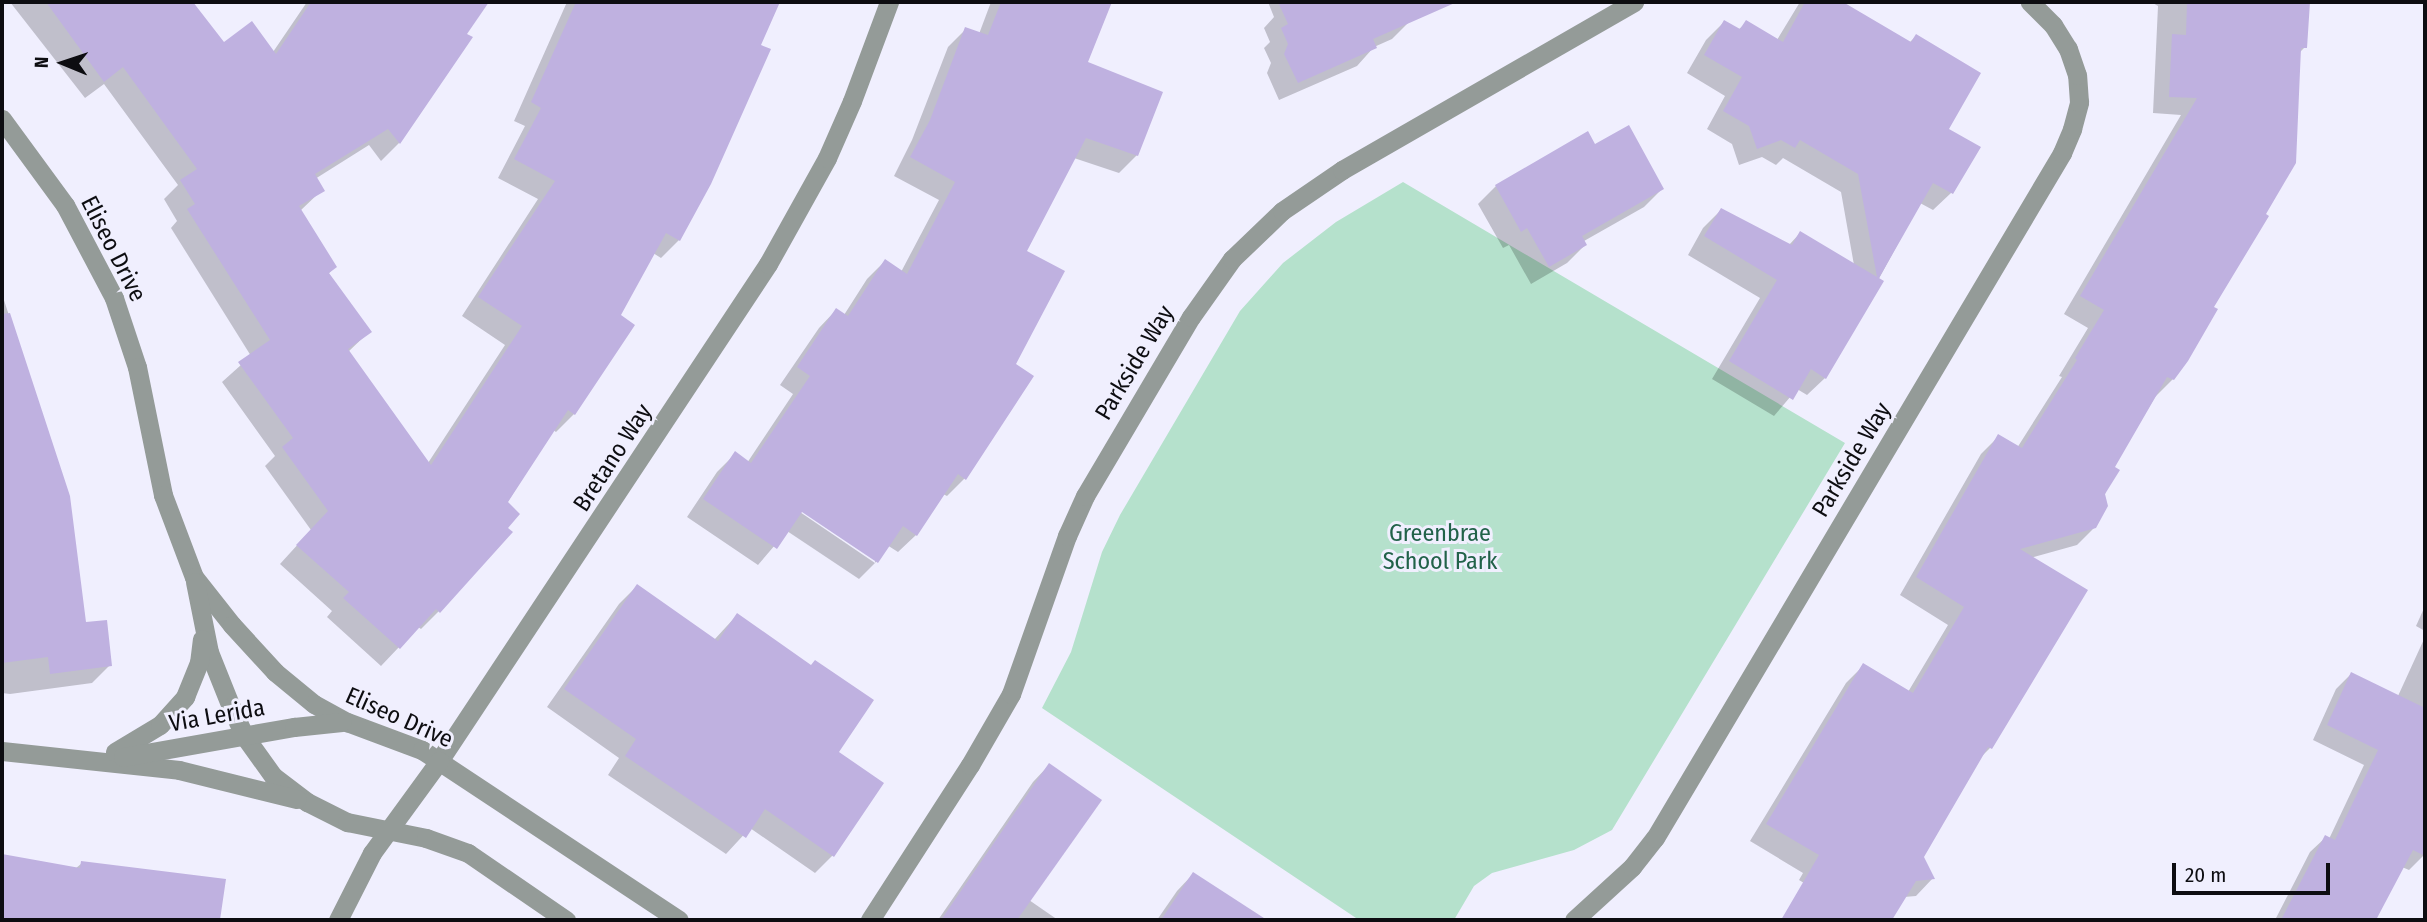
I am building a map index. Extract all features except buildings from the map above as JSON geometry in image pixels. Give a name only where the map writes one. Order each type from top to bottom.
[{"type":"street","name":"Bretano Way","points":[[338,920],[387,831],[439,761],[768,264],[827,158],[861,79],[889,2]]},
{"type":"street","name":"Parkside Way","points":[[870,920],[977,753],[1011,694],[1067,536],[1084,496],[1191,317],[1232,259],[1282,211],[1342,170],[1634,2]]},
{"type":"street","name":"Parkside Way","points":[[1574,920],[1632,867],[1656,838],[2062,153],[2073,129],[2079,102],[2077,75],[2068,49],[2053,25],[2030,2]]},
{"type":"street","name":"Eliseo Drive","points":[[2,119],[65,205],[114,298],[136,367],[163,495],[194,577],[209,652],[244,737],[273,776],[307,802],[347,822],[448,844],[467,853],[566,920]]},
{"type":"street","name":"Eliseo Drive","points":[[194,577],[232,625],[275,672],[314,704],[347,722],[397,739],[439,761],[679,920]]},
{"type":"street","points":[[95,761],[144,737],[174,712],[193,682],[199,663],[202,626]]},
{"type":"street","name":"Via Lerida","points":[[95,761],[294,727],[347,722]]},
{"type":"street","name":"Via Lerida","points":[[2,751],[179,770],[307,802]]},
{"type":"green space","name":"Greenbrae School Park","points":[[1403,182],[1845,443],[1612,830],[1574,850],[1492,873],[1474,886],[1454,920],[1359,920],[1042,708],[1071,652],[1102,552],[1120,515],[1240,311],[1283,263],[1336,222]]}]
